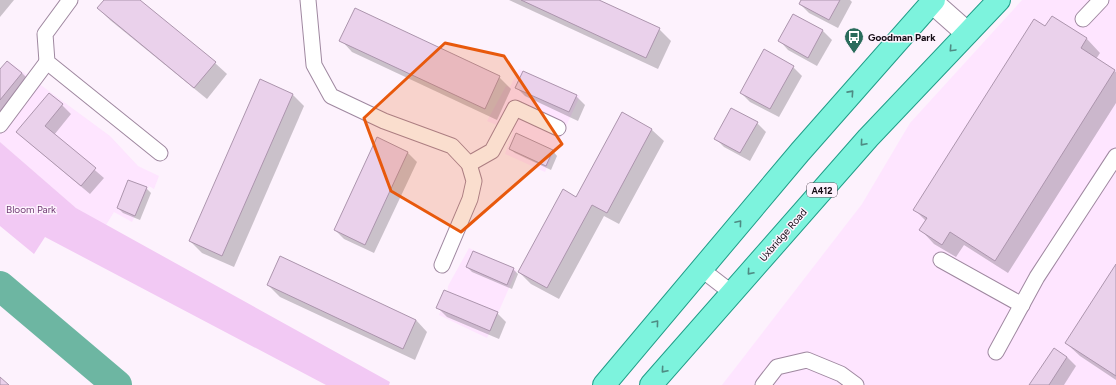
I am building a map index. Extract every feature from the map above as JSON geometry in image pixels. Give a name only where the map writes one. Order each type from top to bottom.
[{"type":"main road","name":"Uxbridge Road","points":[[651,385],[868,138],[998,0]]},
{"type":"main road","points":[[604,385],[809,140],[932,1]]},
{"type":"street","points":[[932,1],[967,33]]},
{"type":"lane","points":[[0,125],[46,62],[45,34],[70,0]]},
{"type":"lane","points":[[308,0],[314,65],[331,96],[384,121],[452,146],[469,164],[474,181],[470,199],[442,265]]},
{"type":"lane","points":[[1084,19],[1100,0]]},
{"type":"lane","points":[[46,62],[160,153]]},
{"type":"lane","points":[[469,164],[492,152],[515,108],[558,128]]},
{"type":"lane","points":[[996,352],[1037,277],[1116,156]]},
{"type":"lane","points":[[941,260],[1022,305]]},
{"type":"lane","points":[[701,269],[732,293]]},
{"type":"lane","points":[[763,385],[777,367],[807,360],[841,374],[856,385]]},
{"type":"highlighted area","points":[[445,43],[504,56],[562,144],[461,232],[391,191],[364,118]]},
{"type":"shaded area","points":[[1022,0],[1116,0],[1116,385],[722,385],[862,204],[910,123]]},
{"type":"shaded area","points":[[8,61],[110,136],[138,166],[159,176],[154,189],[149,186],[132,222],[114,212],[106,225],[76,208],[0,142],[0,70]]},
{"type":"shaded area","points":[[519,69],[580,96],[545,172],[505,154],[513,132],[487,121],[506,86],[510,87]]},
{"type":"shaded area","points":[[469,248],[517,270],[487,338],[439,315],[447,297],[448,286]]},
{"type":"green space","name":"Bloom Park","points":[[0,142],[76,208],[390,382],[389,385],[326,385],[45,237],[34,254],[0,226]]},
{"type":"building","points":[[104,0],[140,0],[216,62],[194,88],[97,8]]},
{"type":"building","points":[[521,0],[599,0],[660,28],[646,58]]},
{"type":"building","points":[[801,0],[840,0],[829,20],[799,4]]},
{"type":"building","points":[[355,8],[500,76],[485,109],[339,41]]},
{"type":"building","points":[[793,14],[823,30],[808,58],[778,41]]},
{"type":"building","points":[[1052,16],[1087,38],[1081,48],[1115,70],[995,261],[950,232],[942,245],[919,230],[927,218],[913,210],[1034,19],[1045,26]]},
{"type":"building","points":[[764,49],[794,66],[770,109],[740,93]]},
{"type":"building","points":[[7,61],[22,73],[0,100],[0,69]]},
{"type":"building","points":[[523,71],[577,95],[569,112],[515,88]]},
{"type":"building","points":[[260,79],[293,94],[222,256],[189,241]]},
{"type":"building","points":[[49,93],[63,104],[45,126],[96,168],[81,186],[16,132]]},
{"type":"building","points":[[731,108],[758,122],[740,153],[714,139]]},
{"type":"building","points":[[622,112],[652,129],[607,213],[592,205],[547,288],[518,272],[563,189],[576,197]]},
{"type":"building","points":[[516,133],[553,150],[546,166],[509,149]]},
{"type":"building","points":[[377,137],[408,152],[365,245],[334,230]]},
{"type":"building","points":[[128,180],[147,187],[135,216],[117,208]]},
{"type":"building","points":[[473,251],[514,268],[507,285],[466,267]]},
{"type":"building","points":[[280,256],[416,320],[403,349],[267,285]]},
{"type":"building","points":[[1116,264],[1116,376],[1065,343]]},
{"type":"building","points":[[444,290],[498,312],[490,331],[436,308]]},
{"type":"building","points":[[1054,348],[1067,357],[1049,385],[1029,385]]},
{"type":"building","points":[[0,377],[9,385],[0,385]]},
{"type":"waterway","points":[[0,286],[117,385]]},
{"type":"place","name":"Goodman Park","points":[[854,54]]}]
